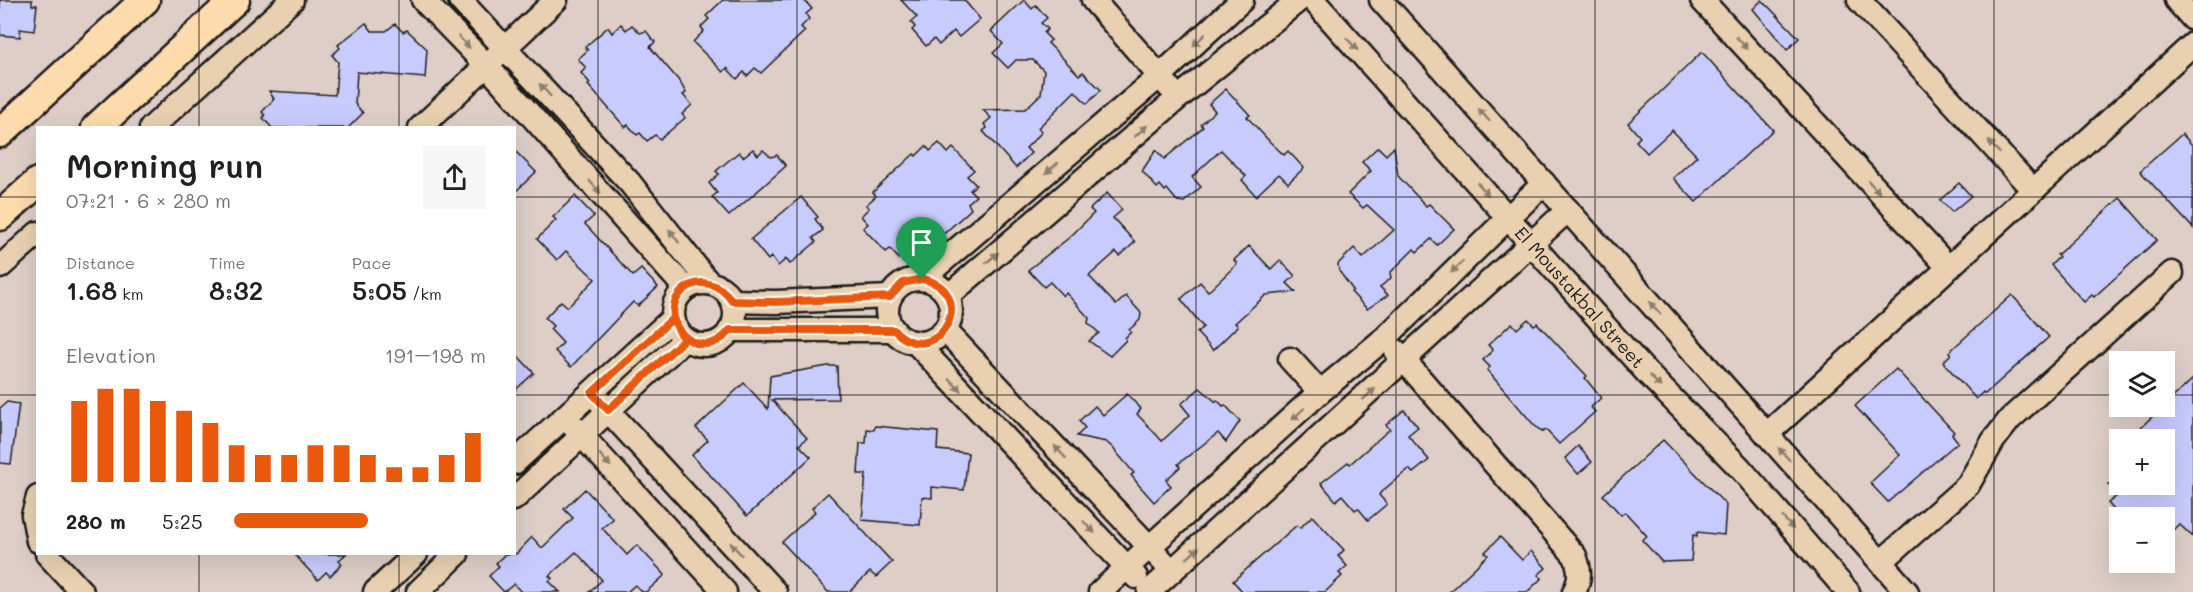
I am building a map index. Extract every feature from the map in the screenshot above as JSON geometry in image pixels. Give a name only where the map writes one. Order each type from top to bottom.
[{"type":"main road","points":[[0,133],[145,0]]},
{"type":"main road","points":[[98,126],[234,0]]},
{"type":"main road","points":[[0,216],[36,184]]},
{"type":"street","points":[[153,126],[292,0]]},
{"type":"street","points":[[423,0],[487,66],[686,288]]},
{"type":"street","points":[[460,0],[630,183],[709,283]]},
{"type":"street","points":[[422,126],[556,0]]},
{"type":"street","points":[[1093,0],[1178,98]]},
{"type":"street","points":[[1242,0],[1160,76],[922,279],[903,283],[890,297],[888,314],[894,330],[904,338],[915,342],[1150,592],[1568,210]]},
{"type":"street","points":[[948,296],[1109,160],[1178,98],[1299,0]]},
{"type":"street","name":"El Moustakbal Street","points":[[1313,0],[1647,372],[1740,468],[1843,590]]},
{"type":"street","points":[[1381,0],[1907,592]]},
{"type":"street","points":[[1702,0],[1949,268]]},
{"type":"street","points":[[1859,0],[2033,190]]},
{"type":"street","points":[[2176,0],[2193,19]]},
{"type":"street","points":[[1767,434],[2193,44]]},
{"type":"street","points":[[1100,592],[1320,392],[1385,338],[1544,183]]},
{"type":"street","points":[[0,267],[36,235]]},
{"type":"street","points":[[1881,562],[1968,485],[1993,441],[2010,419],[2172,273]]},
{"type":"street","points":[[915,342],[935,339],[945,330],[951,317],[948,296],[937,284],[922,279]]},
{"type":"street","points":[[709,283],[719,286],[732,301],[735,316],[730,330],[718,342],[701,345],[685,339],[677,330],[673,318],[675,301],[686,288],[693,284],[709,283]]},
{"type":"street","points":[[732,301],[776,302],[890,297]]},
{"type":"street","points":[[516,461],[673,318]]},
{"type":"street","points":[[730,330],[894,330]]},
{"type":"street","points":[[945,330],[1172,571]]},
{"type":"street","points":[[1385,338],[1575,556],[1580,580],[1574,592]]},
{"type":"street","points":[[516,497],[685,339]]},
{"type":"street","points":[[1290,359],[1320,392]]},
{"type":"street","points":[[592,393],[775,592]]},
{"type":"street","points":[[565,417],[725,592]]},
{"type":"street","points":[[36,504],[33,515],[36,531]]},
{"type":"street","points":[[48,555],[82,592]]},
{"type":"street","points":[[375,592],[415,555]]},
{"type":"street","points":[[418,592],[456,555]]},
{"type":"building","points":[[0,0],[32,0],[32,5],[37,5],[34,31],[20,29],[20,37],[0,35]]},
{"type":"building","points":[[723,0],[804,0],[812,9],[806,14],[809,19],[801,27],[805,31],[761,73],[755,68],[747,76],[744,72],[737,79],[727,68],[723,72],[693,42],[704,31],[701,27],[709,19],[706,16]]},
{"type":"building","points":[[901,0],[964,0],[980,19],[959,37],[954,31],[939,45],[934,39],[926,46],[912,30],[915,27],[911,22],[917,17]]},
{"type":"building","points":[[1024,0],[1032,9],[1036,5],[1047,18],[1041,23],[1048,29],[1044,33],[1051,40],[1048,43],[1079,75],[1083,72],[1101,90],[1087,104],[1075,91],[1038,128],[1042,132],[1026,148],[1031,153],[1016,168],[983,131],[987,128],[984,124],[991,118],[983,110],[1025,109],[1041,94],[1044,71],[1033,60],[1016,60],[1008,68],[993,53],[1003,44],[991,31]]},
{"type":"building","points":[[1762,0],[1799,38],[1787,50],[1753,9]]},
{"type":"building","points":[[366,23],[372,31],[386,31],[395,24],[403,32],[407,30],[427,49],[425,78],[357,72],[355,104],[363,113],[350,126],[270,126],[263,118],[265,115],[262,112],[274,99],[269,91],[335,95],[338,62],[332,55],[340,48],[338,45]]},
{"type":"building","points":[[621,24],[626,30],[632,25],[640,33],[646,31],[655,42],[650,47],[680,82],[686,93],[683,95],[692,105],[682,114],[685,118],[660,139],[655,135],[647,141],[640,133],[637,135],[628,125],[625,127],[588,85],[590,83],[581,73],[586,68],[578,59],[588,50],[585,47],[608,27],[612,33]]},
{"type":"building","points":[[1702,52],[1773,130],[1696,202],[1673,178],[1697,156],[1672,130],[1647,153],[1636,141],[1640,137],[1628,123]]},
{"type":"building","points":[[1226,89],[1250,115],[1247,117],[1270,142],[1284,155],[1288,151],[1304,168],[1288,183],[1279,174],[1256,196],[1242,180],[1246,176],[1221,150],[1192,177],[1201,187],[1184,202],[1177,201],[1167,189],[1165,191],[1160,185],[1157,188],[1142,171],[1156,150],[1164,159],[1203,127],[1201,124],[1215,111],[1209,104]]},
{"type":"building","points":[[2182,134],[2193,146],[2193,228],[2140,171]]},
{"type":"building","points":[[939,143],[948,153],[953,148],[974,170],[967,176],[976,185],[970,190],[976,196],[968,203],[971,209],[926,250],[921,244],[911,253],[908,250],[899,259],[890,249],[886,252],[863,228],[868,224],[861,216],[869,208],[866,205],[876,196],[873,192],[914,154],[916,156],[926,146],[930,151]]},
{"type":"building","points":[[1378,147],[1386,155],[1394,147],[1398,176],[1426,206],[1429,204],[1454,229],[1437,245],[1431,239],[1417,252],[1414,249],[1390,273],[1391,278],[1380,287],[1388,295],[1367,309],[1351,292],[1353,290],[1339,271],[1338,264],[1354,248],[1363,258],[1394,230],[1367,205],[1363,208],[1348,194],[1371,171],[1362,162]]},
{"type":"building","points":[[753,149],[758,155],[763,150],[771,157],[777,155],[786,166],[729,216],[712,197],[717,193],[709,183],[719,174],[716,171],[739,152],[743,157]]},
{"type":"building","points":[[516,152],[536,172],[516,191]]},
{"type":"building","points":[[1959,183],[1971,196],[1952,212],[1940,200]]},
{"type":"building","points":[[1107,193],[1122,210],[1113,218],[1135,242],[1120,256],[1116,252],[1089,276],[1116,305],[1126,296],[1141,313],[1140,320],[1129,330],[1131,332],[1125,338],[1126,340],[1110,356],[1089,341],[1099,333],[1088,323],[1089,318],[1066,293],[1063,296],[1050,282],[1044,287],[1028,270],[1070,237],[1094,213],[1090,209]]},
{"type":"building","points":[[575,196],[594,216],[585,224],[633,276],[641,269],[658,287],[638,306],[633,302],[571,367],[555,351],[563,343],[550,329],[553,326],[545,318],[561,301],[568,307],[595,279],[566,251],[557,260],[537,239],[556,220],[553,217]]},
{"type":"building","points":[[801,197],[818,217],[815,219],[823,230],[813,238],[816,242],[790,264],[786,259],[778,266],[771,257],[768,260],[751,239]]},
{"type":"building","points":[[2120,198],[2157,240],[2094,297],[2092,295],[2084,302],[2051,265],[2059,257],[2057,255]]},
{"type":"building","points":[[1249,246],[1271,269],[1280,260],[1295,276],[1287,283],[1296,292],[1266,295],[1235,323],[1238,326],[1213,350],[1197,333],[1203,327],[1181,299],[1200,282],[1208,291],[1211,289],[1237,264],[1234,260]]},
{"type":"building","points":[[2012,295],[2049,337],[1985,394],[1983,392],[1976,399],[1943,362],[1951,354],[1949,352]]},
{"type":"building","points":[[1528,319],[1534,325],[1537,323],[1587,376],[1585,378],[1601,398],[1591,407],[1595,412],[1559,444],[1546,430],[1542,432],[1534,425],[1487,370],[1490,367],[1483,360],[1493,350],[1488,345],[1512,323],[1517,329]]},
{"type":"building","points":[[516,354],[534,373],[516,389]]},
{"type":"building","points":[[837,366],[838,399],[772,400],[807,438],[799,445],[811,457],[747,516],[692,455],[708,440],[696,428],[744,383],[768,409],[770,376]]},
{"type":"building","points":[[1896,369],[1954,432],[1952,434],[1958,442],[1888,502],[1870,483],[1900,455],[1855,406]]},
{"type":"building","points":[[2193,379],[2193,537],[2179,524],[2175,528],[2175,507],[2111,507],[2108,503],[2116,495],[2175,495],[2175,429],[2139,429],[2152,417],[2175,417],[2175,396]]},
{"type":"building","points":[[1200,388],[1216,402],[1217,400],[1223,406],[1225,405],[1240,421],[1226,442],[1218,433],[1178,464],[1180,467],[1166,480],[1171,486],[1154,502],[1131,475],[1134,473],[1112,447],[1106,442],[1077,436],[1085,428],[1079,421],[1095,406],[1103,415],[1127,394],[1141,409],[1137,414],[1162,441],[1190,415],[1181,404]]},
{"type":"building","points":[[7,402],[19,404],[11,464],[0,463],[0,408]]},
{"type":"building","points":[[1404,410],[1418,427],[1408,435],[1429,460],[1413,473],[1409,469],[1381,492],[1379,495],[1387,504],[1368,520],[1358,508],[1355,510],[1342,495],[1336,501],[1321,483],[1348,462],[1350,464],[1390,429],[1386,425]]},
{"type":"building","points":[[875,426],[938,432],[937,450],[968,453],[964,490],[932,487],[932,498],[922,497],[920,525],[862,520],[866,474],[858,474],[860,443],[866,443],[867,429],[874,430]]},
{"type":"building","points":[[1663,440],[1726,505],[1724,535],[1697,532],[1697,536],[1693,535],[1691,561],[1662,562],[1642,540],[1647,536],[1625,512],[1621,515],[1603,495]]},
{"type":"building","points":[[1578,446],[1592,462],[1578,474],[1565,458]]},
{"type":"building","points":[[585,489],[613,519],[602,528],[627,555],[637,545],[665,575],[646,592],[642,592],[635,585],[627,592],[589,592],[602,580],[576,552],[549,576],[552,578],[549,581],[560,592],[521,592],[514,584],[504,592],[489,576],[499,566],[496,563],[504,555],[516,555],[532,537],[542,548],[573,518],[564,509]]},
{"type":"building","points":[[828,493],[892,562],[876,577],[870,572],[849,592],[828,592],[782,542],[815,512],[812,508]]},
{"type":"building","points":[[1312,516],[1344,550],[1338,556],[1347,566],[1339,573],[1342,576],[1325,592],[1243,592],[1233,581],[1297,525],[1300,528]]},
{"type":"building","points":[[1500,537],[1522,560],[1531,551],[1546,568],[1538,575],[1542,578],[1527,592],[1449,592],[1488,555],[1485,552]]},
{"type":"building","points":[[295,555],[345,555],[339,560],[342,564],[330,576],[326,572],[318,580]]},
{"type":"route","points":[[922,279],[912,279],[903,283],[890,297],[776,302],[732,301],[719,286],[709,283],[693,284],[679,294],[673,310],[677,330],[685,339],[608,410],[592,393],[673,318],[677,330],[685,339],[701,345],[718,342],[730,330],[894,330],[909,341],[922,342],[935,339],[949,324],[950,303],[943,289],[930,280],[922,279]]}]
